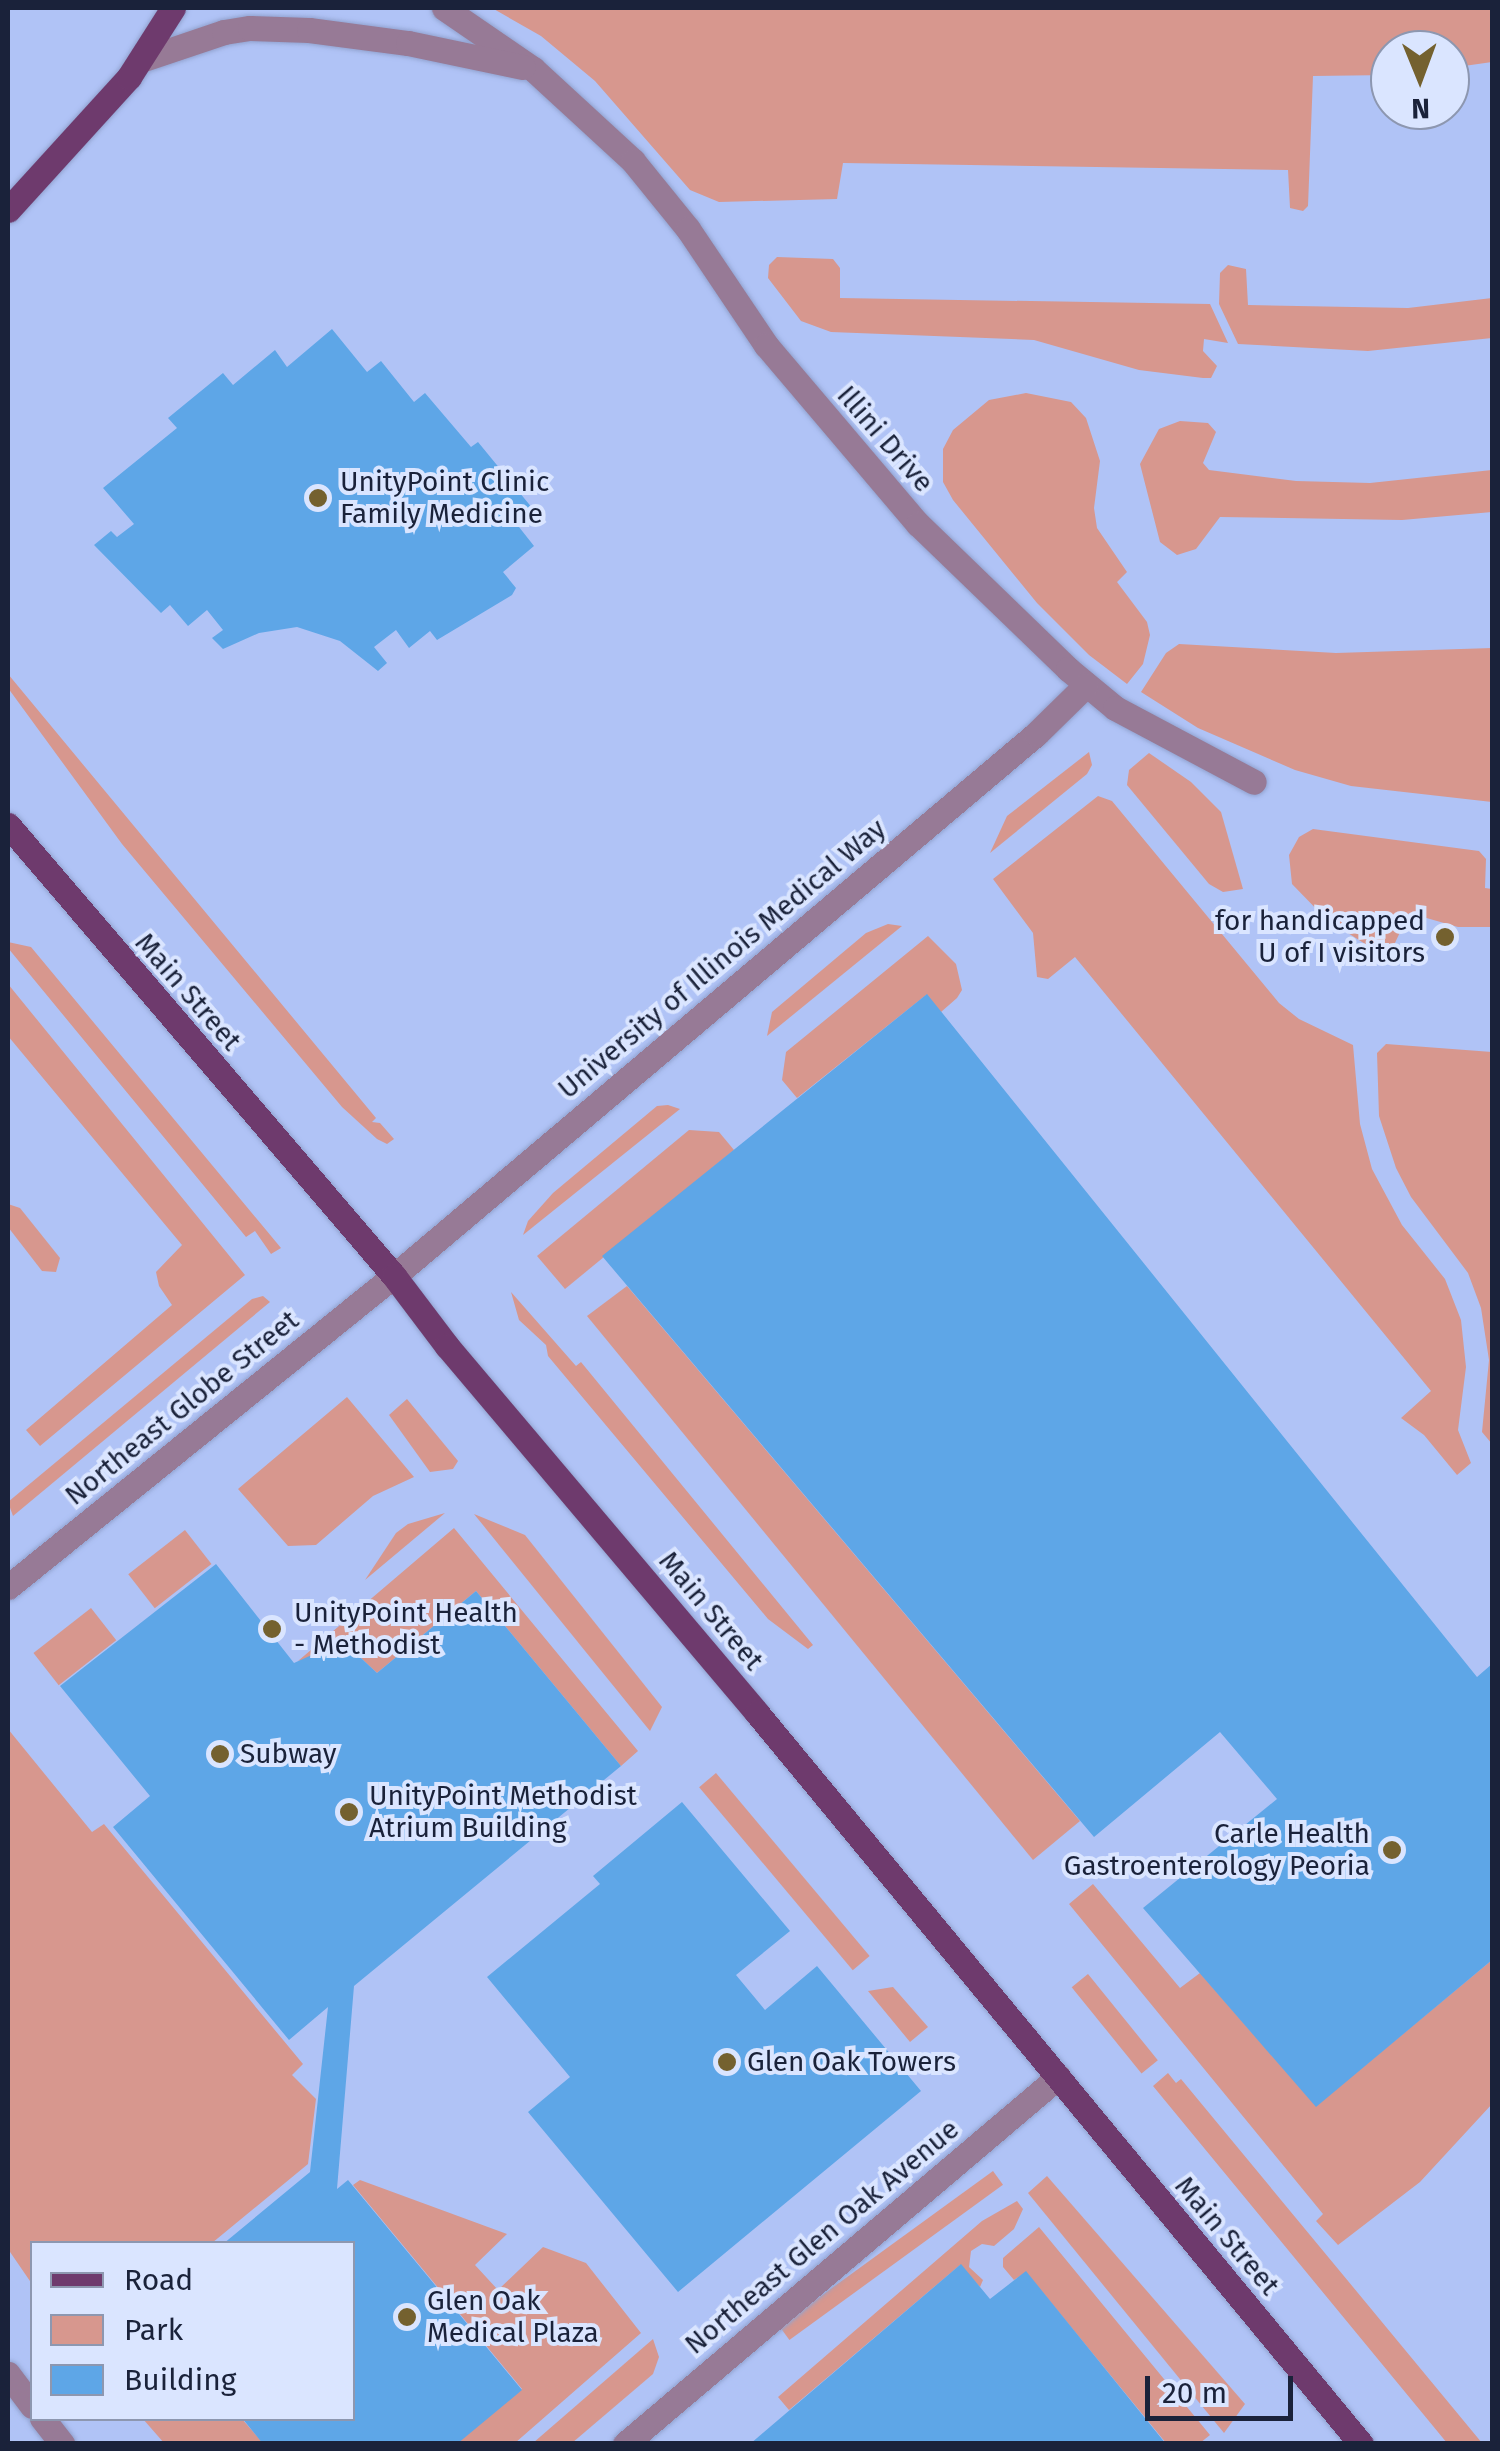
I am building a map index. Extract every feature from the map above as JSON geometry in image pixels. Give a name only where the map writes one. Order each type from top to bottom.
[{"type":"main road","points":[[8,210],[91,124],[141,60],[173,8]]},
{"type":"main road","name":"Main Street","points":[[8,824],[394,1276],[447,1346],[1361,2444]]},
{"type":"street","name":"Illini Drive","points":[[444,8],[533,69],[633,160],[688,230],[766,345],[918,524],[1086,685],[1148,728],[1254,782]]},
{"type":"street","points":[[141,60],[224,32],[250,28],[309,30],[408,42],[533,69]]},
{"type":"street","name":"University of Illinois Medical Way","points":[[394,1276],[1022,746],[1086,685]]},
{"type":"street","name":"Northeast Globe Street","points":[[8,1587],[394,1276]]},
{"type":"street","name":"Northeast Glen Oak Avenue","points":[[625,2444],[1058,2077]]},
{"type":"street","points":[[8,2374],[30,2403]]},
{"type":"street","points":[[44,2421],[62,2444]]},
{"type":"green space","points":[[492,8],[1492,8],[1492,62],[1470,65],[1470,30],[1370,30],[1370,75],[1313,76],[1308,206],[1303,211],[1290,208],[1288,170],[843,163],[837,199],[719,202],[690,190],[595,81],[541,36]]},
{"type":"green space","points":[[777,257],[833,259],[840,268],[840,298],[1210,304],[1228,343],[1204,339],[1203,351],[1217,366],[1211,378],[1203,378],[1139,370],[1034,340],[831,332],[801,321],[768,278],[769,265]]},
{"type":"green space","points":[[1228,265],[1246,269],[1248,305],[1408,308],[1492,298],[1492,338],[1368,351],[1238,344],[1219,304],[1220,273]]},
{"type":"green space","points":[[1026,393],[1071,402],[1086,418],[1100,461],[1094,508],[1097,528],[1127,572],[1117,582],[1147,622],[1150,635],[1143,664],[1127,684],[1089,655],[1037,603],[953,500],[943,482],[943,449],[953,430],[989,400]]},
{"type":"green space","points":[[1180,421],[1208,423],[1216,432],[1203,463],[1209,470],[1296,481],[1370,483],[1492,470],[1492,512],[1402,520],[1220,517],[1196,549],[1177,555],[1160,542],[1140,464],[1159,429]]},
{"type":"green space","points":[[1179,644],[1336,653],[1492,648],[1492,802],[1351,786],[1295,770],[1198,728],[1141,692],[1166,653]]},
{"type":"green space","points":[[8,674],[376,1118],[372,1122],[380,1123],[394,1139],[387,1144],[377,1139],[342,1107],[122,844],[8,688]]},
{"type":"green space","points":[[1089,752],[1092,765],[1087,774],[990,853],[1007,816]]},
{"type":"green space","points":[[1149,753],[1191,782],[1221,812],[1243,889],[1223,892],[1209,884],[1127,785],[1129,770]]},
{"type":"green space","points":[[1098,796],[1112,801],[1279,1003],[1299,1019],[1353,1045],[1360,1124],[1372,1169],[1402,1225],[1445,1279],[1461,1320],[1466,1367],[1458,1430],[1471,1463],[1457,1475],[1424,1435],[1401,1418],[1431,1391],[1075,957],[1048,979],[1037,977],[1033,933],[993,879]]},
{"type":"green space","points":[[1313,829],[1479,851],[1486,859],[1485,888],[1492,889],[1492,927],[1458,927],[1409,913],[1394,945],[1382,951],[1373,949],[1326,919],[1292,884],[1289,855],[1299,837]]},
{"type":"green space","points":[[888,924],[902,926],[767,1036],[772,1012],[866,933]]},
{"type":"green space","points":[[928,936],[956,964],[962,990],[957,998],[941,1012],[926,995],[797,1098],[782,1080],[786,1052]]},
{"type":"green space","points":[[8,942],[31,947],[281,1248],[271,1254],[255,1231],[246,1237],[8,948]]},
{"type":"green space","points":[[8,984],[245,1275],[40,1446],[26,1430],[172,1305],[159,1286],[156,1272],[182,1245],[8,1036]]},
{"type":"green space","points":[[1386,1044],[1492,1052],[1492,1444],[1482,1432],[1489,1360],[1481,1308],[1468,1273],[1411,1197],[1396,1168],[1379,1116],[1377,1053]]},
{"type":"green space","points":[[657,1106],[680,1109],[523,1235],[528,1221],[553,1193]]},
{"type":"green space","points":[[689,1130],[719,1132],[734,1150],[565,1289],[537,1256]]},
{"type":"green space","points":[[8,1204],[20,1208],[60,1258],[56,1272],[42,1271],[8,1227]]},
{"type":"green space","points":[[627,1286],[1080,1821],[1033,1860],[587,1316]]},
{"type":"green space","points":[[511,1292],[576,1366],[581,1362],[813,1645],[808,1649],[768,1619],[548,1356],[546,1345],[519,1320]]},
{"type":"green space","points":[[263,1296],[270,1302],[13,1516],[8,1502],[252,1299]]},
{"type":"green space","points":[[347,1397],[414,1477],[373,1496],[316,1545],[288,1546],[238,1489]]},
{"type":"green space","points":[[407,1399],[458,1461],[453,1469],[430,1472],[389,1415]]},
{"type":"green space","points":[[445,1513],[365,1580],[396,1533],[408,1524]]},
{"type":"green space","points":[[474,1514],[525,1535],[662,1707],[650,1731]]},
{"type":"green space","points":[[454,1528],[638,1751],[621,1766],[476,1591],[377,1673],[361,1658],[338,1651],[298,1661]]},
{"type":"green space","points":[[185,1530],[211,1564],[155,1608],[128,1574]]},
{"type":"green space","points":[[91,1608],[116,1640],[59,1685],[33,1653]]},
{"type":"green space","points":[[8,1729],[92,1832],[104,1824],[303,2064],[292,2075],[316,2099],[308,2164],[214,2241],[30,2241],[30,2281],[8,2249]]},
{"type":"green space","points":[[716,1773],[870,1956],[853,1970],[699,1787]]},
{"type":"green space","points":[[1093,1884],[1180,1988],[1200,1973],[1316,2106],[1492,1960],[1492,2104],[1420,2182],[1338,2245],[1316,2221],[1323,2214],[1069,1904]]},
{"type":"green space","points":[[1088,1974],[1158,2060],[1142,2073],[1072,1987]]},
{"type":"green space","points":[[893,1987],[928,2027],[910,2042],[868,1991]]},
{"type":"green space","points":[[1168,2073],[1176,2083],[1181,2079],[1482,2443],[1447,2443],[1153,2086]]},
{"type":"green space","points":[[993,2171],[1003,2185],[789,2340],[779,2326]]},
{"type":"green space","points":[[1047,2176],[1245,2404],[1224,2433],[1028,2193]]},
{"type":"green space","points":[[360,2180],[507,2234],[475,2265],[498,2290],[543,2247],[586,2263],[641,2333],[515,2443],[457,2443],[522,2389],[353,2185]]},
{"type":"green space","points":[[1017,2201],[1023,2209],[1014,2229],[994,2246],[982,2244],[971,2251],[969,2267],[983,2280],[980,2287],[960,2265],[789,2410],[778,2397],[982,2221]]},
{"type":"green space","points":[[1039,2227],[1210,2435],[1200,2443],[1166,2443],[1026,2272],[1014,2280],[1003,2267],[1003,2258]]},
{"type":"green space","points":[[653,2339],[659,2357],[653,2374],[572,2443],[533,2443]]},
{"type":"green space","points":[[145,2421],[244,2421],[263,2443],[164,2443]]},
{"type":"building","name":"UnityPoint Clinic Family Medicine","points":[[332,329],[367,372],[381,361],[414,402],[425,393],[471,447],[478,442],[533,509],[519,527],[534,546],[503,572],[516,588],[512,595],[437,640],[430,631],[409,648],[396,630],[374,647],[387,663],[378,671],[340,641],[297,627],[259,633],[223,649],[212,638],[223,630],[207,610],[188,626],[170,605],[161,613],[94,545],[111,531],[117,537],[134,524],[103,488],[177,428],[168,418],[223,373],[233,385],[275,350],[287,367]]},
{"type":"building","points":[[927,994],[1477,1677],[1492,1664],[1492,1960],[1316,2107],[1143,1908],[1277,1799],[1220,1732],[1094,1837],[602,1256]]},
{"type":"building","name":"UnityPoint Methodist Atrium Building","points":[[216,1564],[294,1663],[314,1654],[338,1651],[361,1658],[377,1673],[476,1591],[621,1766],[354,1986],[337,2189],[348,2180],[522,2390],[457,2444],[263,2444],[244,2421],[355,2421],[355,2241],[227,2241],[310,2172],[328,2007],[289,2040],[113,1827],[150,1796],[60,1686]]},
{"type":"building","name":"Glen Oak Towers","points":[[682,1802],[790,1931],[736,1975],[765,2010],[817,1966],[921,2091],[678,2292],[528,2112],[570,2077],[487,1977],[600,1884],[593,1876]]},
{"type":"building","points":[[961,2264],[990,2299],[1026,2271],[1166,2444],[750,2444]]},
{"type":"place","name":"UnityPoint Clinic Family Medicine","points":[[318,498]]},
{"type":"place","name":"for handicapped U of I visitors","points":[[1445,937]]},
{"type":"place","name":"UnityPoint Health - Methodist","points":[[272,1629]]},
{"type":"place","name":"Subway","points":[[220,1754]]},
{"type":"place","name":"UnityPoint Methodist Atrium Building","points":[[349,1812]]},
{"type":"place","name":"Carle Health Gastroenterology Peoria","points":[[1392,1850]]},
{"type":"place","name":"Glen Oak Towers","points":[[727,2062]]},
{"type":"place","name":"Glen Oak Medical Plaza","points":[[407,2317]]}]
